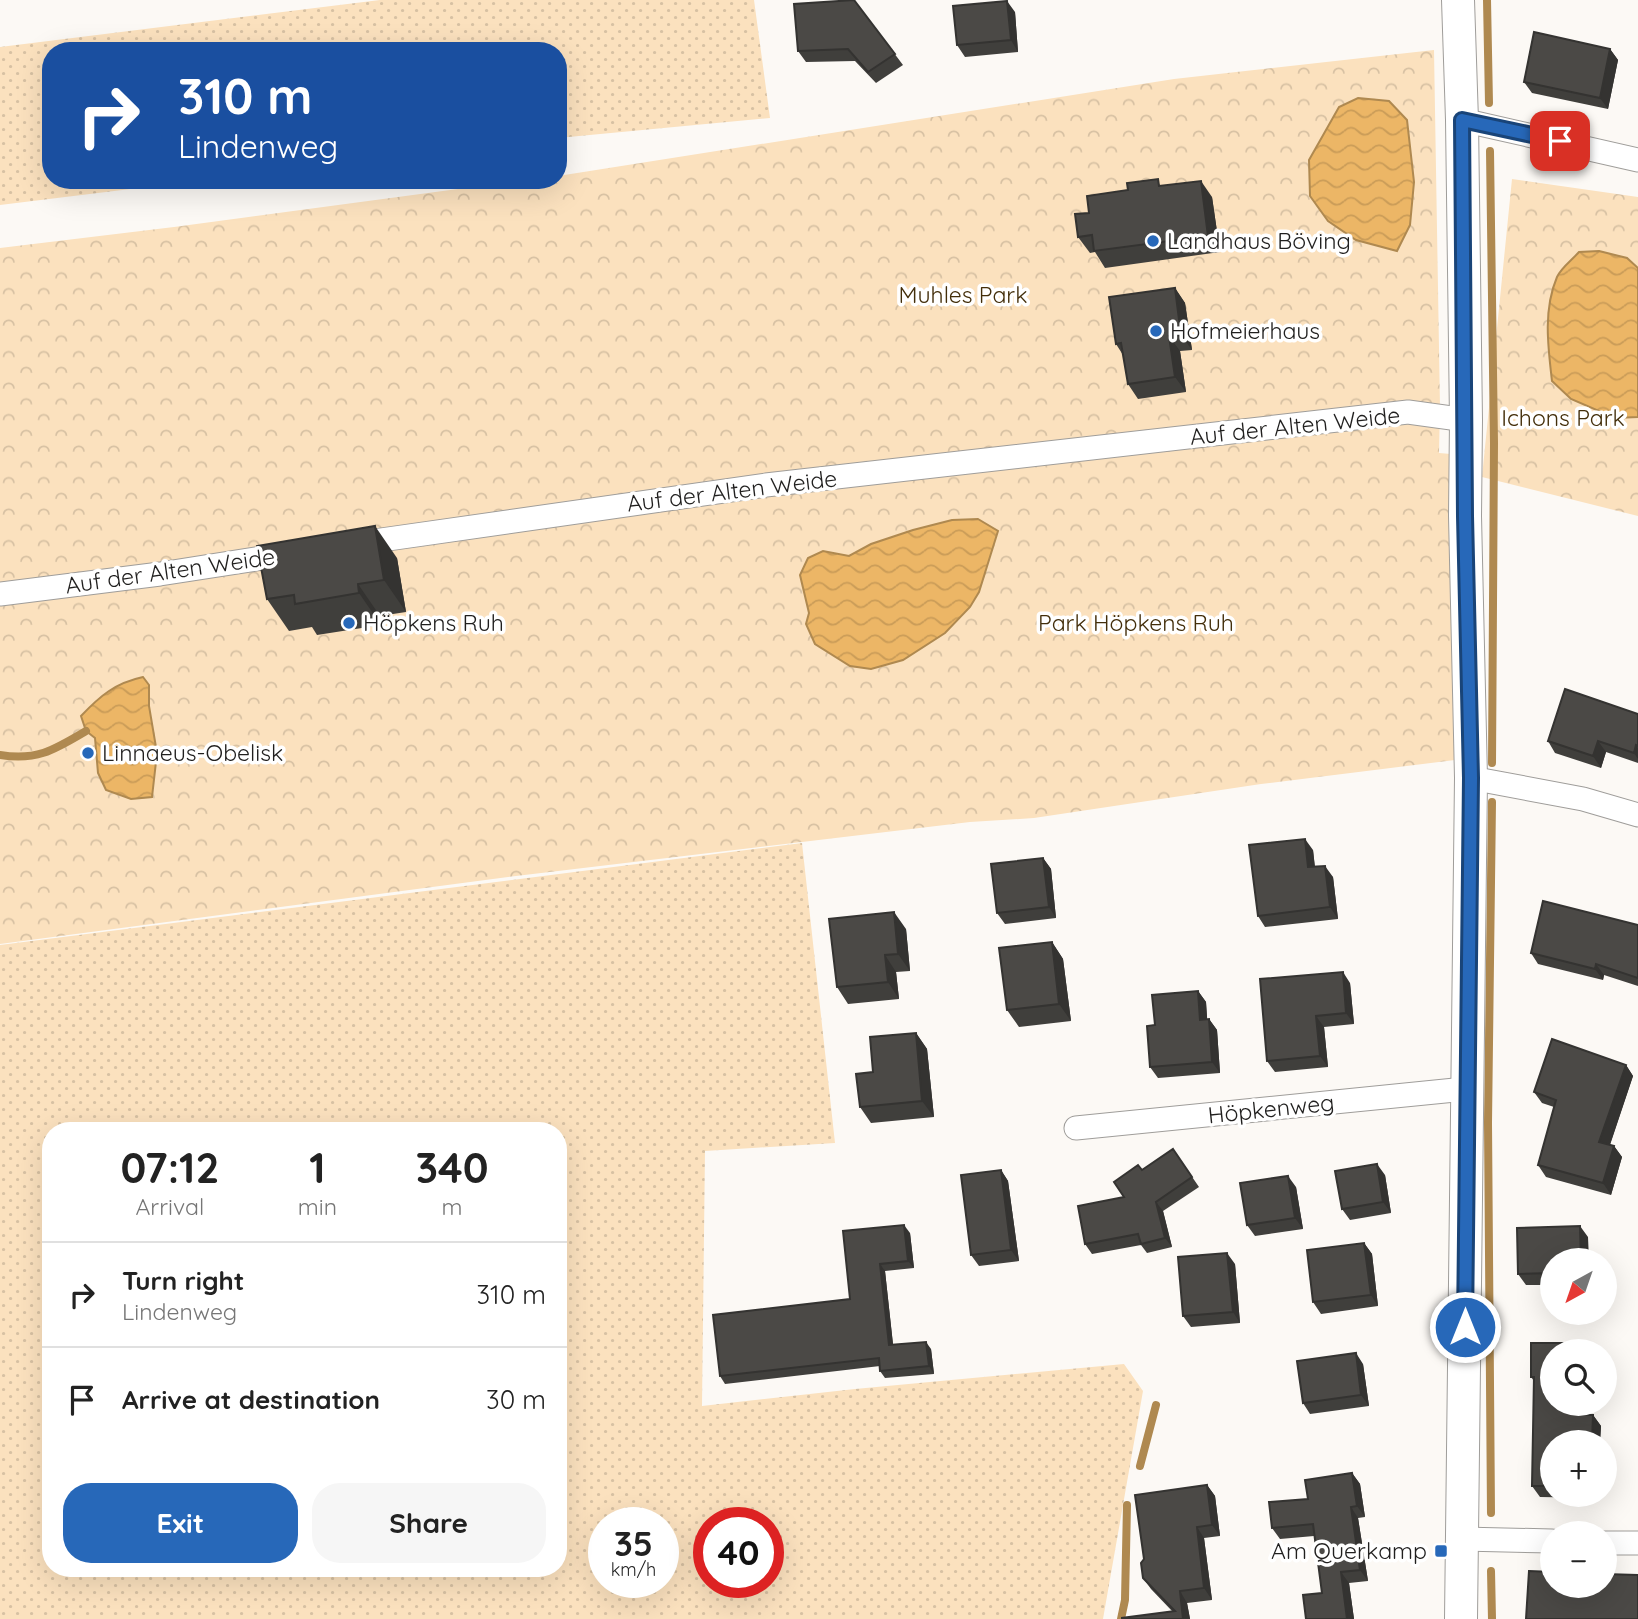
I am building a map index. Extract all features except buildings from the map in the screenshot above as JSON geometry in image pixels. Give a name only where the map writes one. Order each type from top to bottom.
[{"type":"street","points":[[1458,0],[1471,778],[1465,1089],[1461,1619]]},
{"type":"street","points":[[1462,120],[1638,160]]},
{"type":"street","name":"Auf der Alten Weide","points":[[332,547],[766,485],[1408,412],[1466,420]]},
{"type":"street","name":"Auf der Alten Weide","points":[[0,594],[160,574],[305,551]]},
{"type":"street","points":[[1471,778],[1583,800],[1638,816]]},
{"type":"street","name":"Höpkenweg","points":[[1076,1128],[1465,1089]]},
{"type":"street","points":[[1462,1539],[1540,1541]]},
{"type":"street","points":[[1617,1543],[1638,1544]]},
{"type":"green space","points":[[380,0],[754,0],[770,118],[567,137],[567,42],[42,42],[42,189],[131,189],[0,205],[0,47]]},
{"type":"green space","points":[[1434,50],[1439,453],[1451,454],[1455,760],[1261,784],[1034,818],[970,822],[516,876],[0,944],[0,248],[457,189],[567,189],[567,175],[1174,79]]},
{"type":"green space","name":"Ichons Park","points":[[1512,179],[1638,197],[1638,516],[1482,477]]},
{"type":"green space","points":[[802,843],[835,1143],[705,1151],[702,1406],[1124,1364],[1143,1391],[1103,1619],[0,1619],[0,945]]},
{"type":"water","points":[[1358,98],[1389,101],[1407,120],[1414,182],[1410,225],[1397,251],[1356,240],[1328,221],[1310,196],[1309,160],[1339,107]]},
{"type":"water","points":[[1599,251],[1627,258],[1638,268],[1638,417],[1615,418],[1571,399],[1552,381],[1548,315],[1557,277],[1579,252]]},
{"type":"water","points":[[978,519],[998,531],[979,592],[970,607],[945,633],[903,660],[871,669],[850,666],[815,644],[806,624],[809,613],[800,575],[808,558],[823,551],[849,556],[871,544],[913,530],[952,520]]},
{"type":"water","points":[[143,677],[149,685],[149,706],[157,753],[152,797],[131,799],[106,790],[98,773],[95,738],[86,731],[81,716],[109,691]]},
{"type":"waterway","points":[[1487,0],[1489,103]]},
{"type":"waterway","points":[[1490,151],[1494,443],[1492,763]]},
{"type":"waterway","points":[[0,755],[35,755],[64,744],[86,731]]},
{"type":"waterway","points":[[1491,1513],[1488,1123],[1492,802]]},
{"type":"waterway","points":[[1140,1466],[1156,1405]]},
{"type":"waterway","points":[[1121,1619],[1125,1600],[1127,1505]]},
{"type":"waterway","points":[[1491,1571],[1492,1619]]},
{"type":"place","name":"Landhaus Böving","points":[[1153,241]]},
{"type":"place","name":"Hofmeierhaus","points":[[1156,331]]},
{"type":"place","name":"Höpkens Ruh","points":[[349,623]]},
{"type":"place","name":"Linnaeus-Obelisk","points":[[88,753]]},
{"type":"place","name":"Am Querkamp","points":[[1441,1551]]},
{"type":"route","points":[[1465,1327],[1465,1089],[1471,778],[1465,516],[1462,120],[1560,141]]},
{"type":"park label","name":"Muhles Park","points":[[963,295]]},
{"type":"park label","name":"Park Höpkens Ruh","points":[[1136,623]]}]
